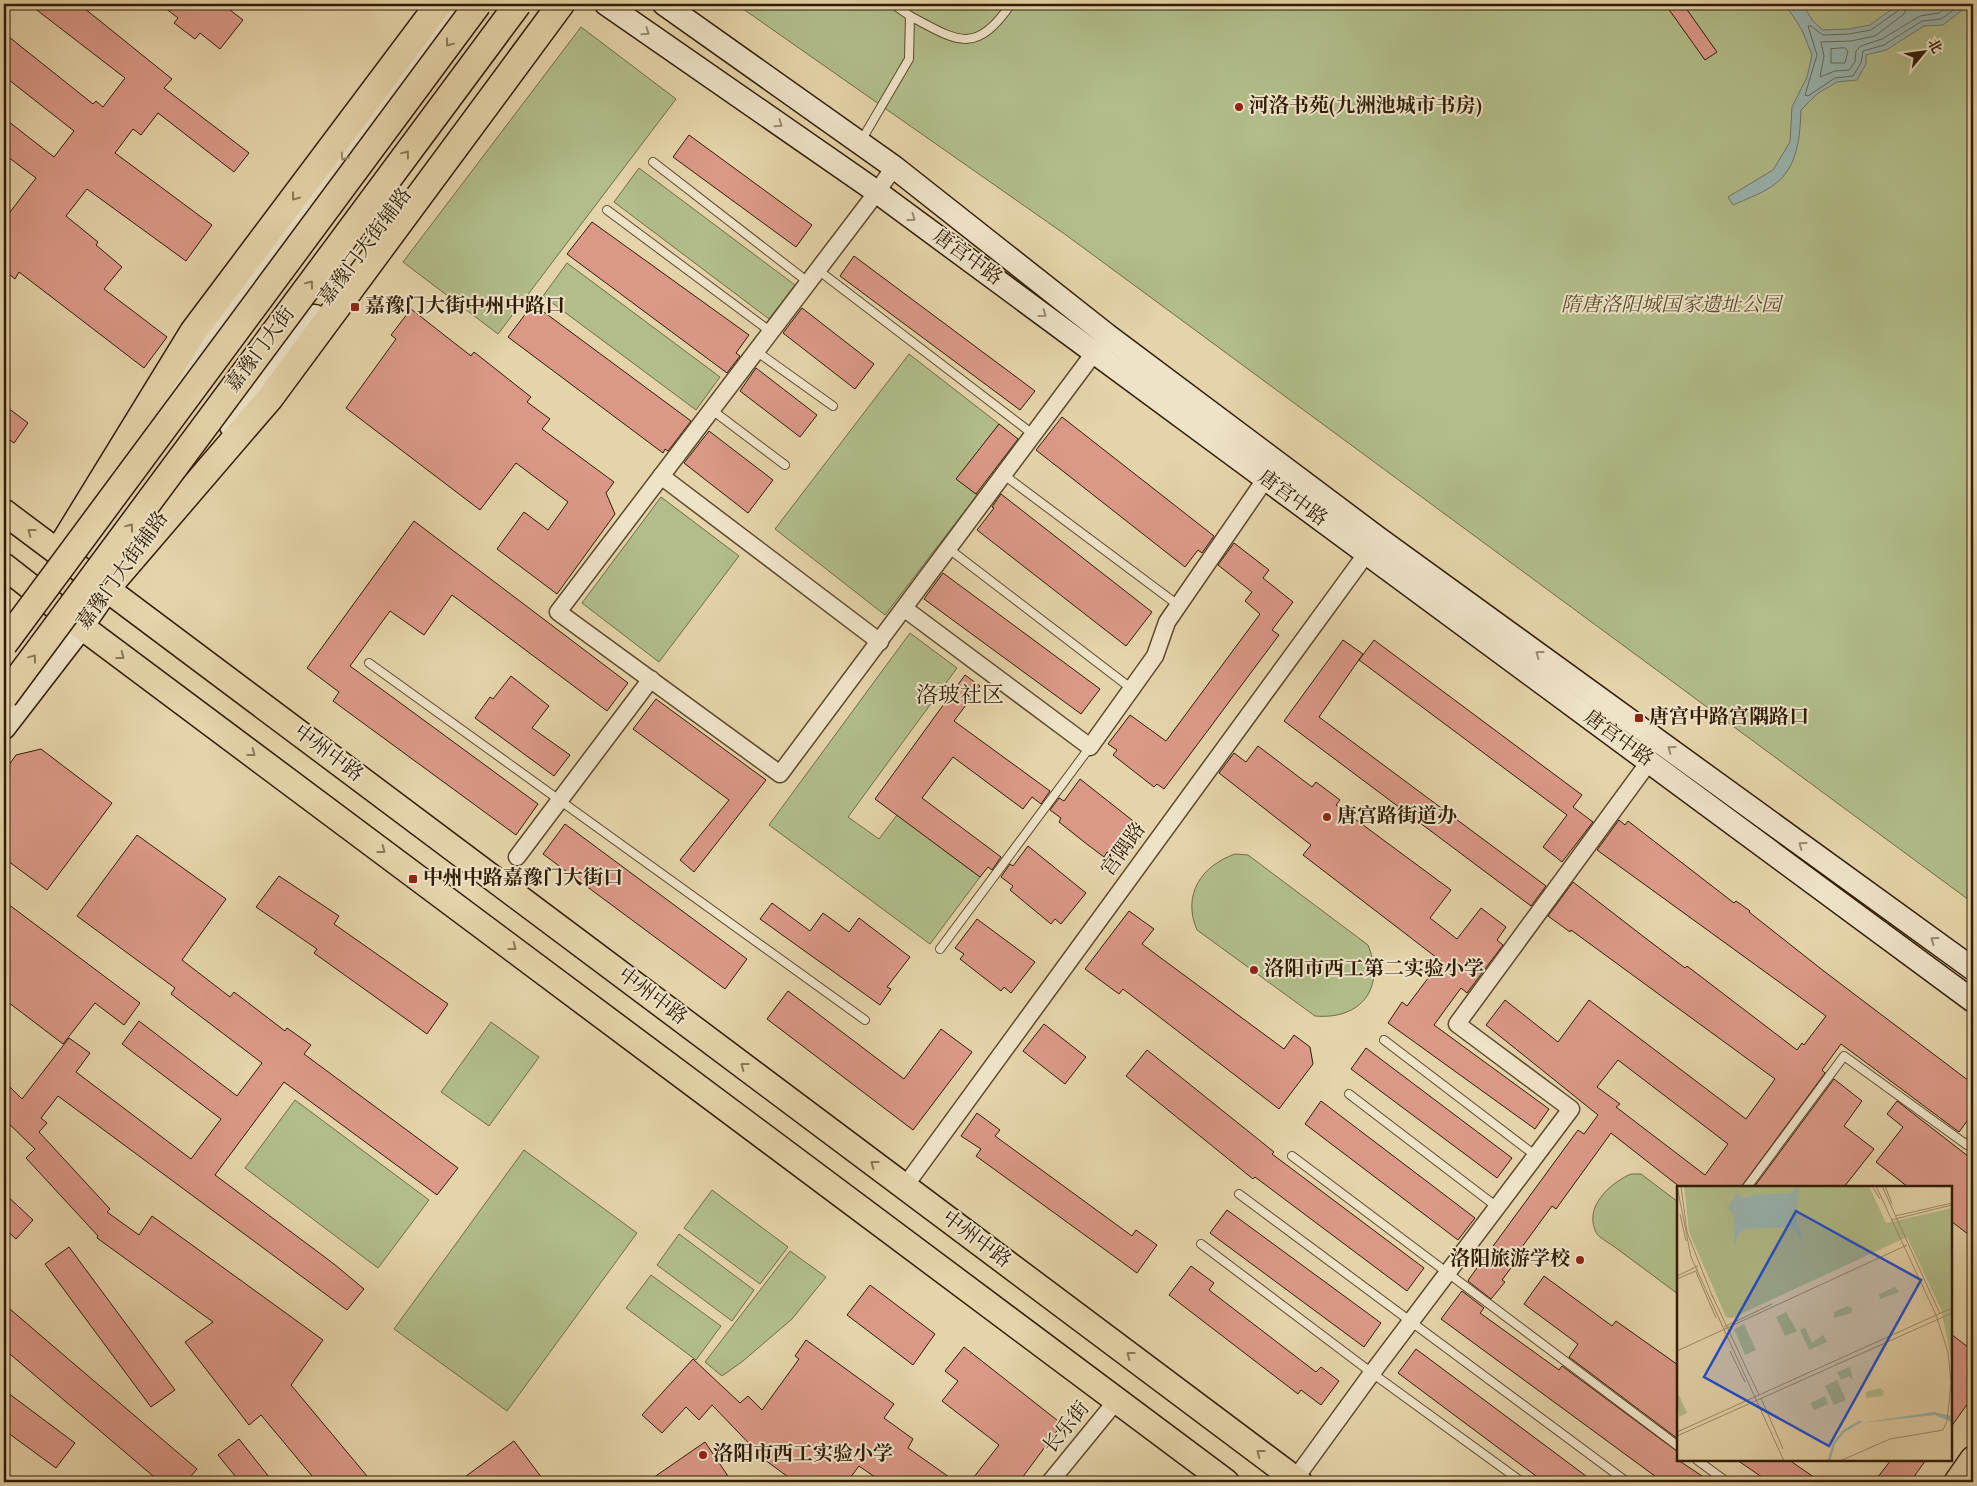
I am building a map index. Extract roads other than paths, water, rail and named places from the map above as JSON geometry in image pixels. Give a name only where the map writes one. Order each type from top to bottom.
[{"type":"highway","points":[[58,552],[193,332],[439,4]]},
{"type":"highway","name":"嘉豫门大街","points":[[4,644],[478,4]]},
{"type":"highway","name":"嘉豫门大街","points":[[4,697],[518,4]]},
{"type":"highway","points":[[107,588],[270,398],[561,4]]},
{"type":"main road","points":[[4,629],[454,4]]},
{"type":"main road","name":"嘉豫门大街辅路","points":[[4,728],[82,627],[107,588],[364,251],[545,4]]},
{"type":"main road","name":"唐宫中路","points":[[606,4],[877,192],[1101,344],[1372,546],[1649,762],[1973,1001]]},
{"type":"main road","name":"唐宫中路","points":[[664,4],[894,167],[1101,344]]},
{"type":"main road","name":"中州中路","points":[[4,512],[1297,1481]]},
{"type":"main road","name":"唐宫中路","points":[[1372,546],[1973,969]]},
{"type":"main road","points":[[4,566],[82,627],[1226,1482]]},
{"type":"main road","points":[[1957,1482],[1973,1459]]},
{"type":"street","points":[[894,167],[558,612],[780,774],[1101,344]]},
{"type":"street","points":[[905,609],[1090,747],[1155,656],[1167,622],[1271,470]]},
{"type":"street","points":[[662,476],[880,642]]},
{"type":"street","name":"宫隅路","points":[[905,1186],[1372,546]]},
{"type":"street","points":[[517,857],[651,680]]},
{"type":"street","points":[[1297,1481],[1372,1373],[1571,1109],[1457,1024],[1649,762]]},
{"type":"street","name":"长乐街","points":[[1050,1482],[1116,1400]]},
{"type":"lane","points":[[893,4],[910,16],[954,39],[978,38],[1001,18],[1011,4]]},
{"type":"lane","points":[[860,143],[909,59],[910,16]]},
{"type":"lane","points":[[653,162],[1034,435]]},
{"type":"lane","points":[[607,210],[770,332]]},
{"type":"lane","points":[[756,351],[833,406]]},
{"type":"lane","points":[[712,410],[785,466]]},
{"type":"lane","points":[[1004,475],[1178,605]]},
{"type":"lane","points":[[949,549],[1132,689]]},
{"type":"lane","points":[[369,663],[865,1020]]},
{"type":"lane","points":[[940,949],[1090,747]]},
{"type":"lane","points":[[1384,1040],[1536,1156]]},
{"type":"lane","points":[[1749,1186],[1844,1056],[1967,1145],[1973,1137]]},
{"type":"lane","points":[[1349,1094],[1497,1208]]},
{"type":"lane","points":[[1292,1156],[1446,1274],[1677,1445]]},
{"type":"lane","points":[[1239,1194],[1627,1482]]},
{"type":"lane","points":[[1201,1244],[1372,1373],[1522,1482]]},
{"type":"lane","points":[[1697,1461],[1727,1482]]},
{"type":"water","points":[[1785,4],[1802,4],[1813,21],[1823,30],[1849,29],[1870,25],[1899,4],[1970,4],[1943,25],[1924,26],[1886,50],[1866,55],[1866,64],[1857,80],[1837,82],[1817,94],[1801,110],[1796,150],[1789,169],[1783,177],[1766,190],[1733,205],[1728,197],[1773,170],[1790,142],[1792,107],[1807,77],[1812,55],[1802,30]]},
{"type":"place","name":"河洛书苑(九洲池城市书房)","points":[[1239,107]]},
{"type":"place","name":"嘉豫门大街中州中路口","points":[[355,307]]},
{"type":"place","name":"唐宫中路宫隅路口","points":[[1639,718]]},
{"type":"place","name":"唐宫路街道办","points":[[1327,817]]},
{"type":"place","name":"中州中路嘉豫门大街口","points":[[413,879]]},
{"type":"place","name":"洛阳市西工第二实验小学","points":[[1254,970]]},
{"type":"place","name":"洛阳旅游学校","points":[[1580,1260]]},
{"type":"place","name":"洛阳市西工实验小学","points":[[703,1455]]},
{"type":"district","name":"洛玻社区","points":[[960,696]]},
{"type":"park label","name":"隋唐洛阳城国家遗址公园","points":[[1671,306]]}]
